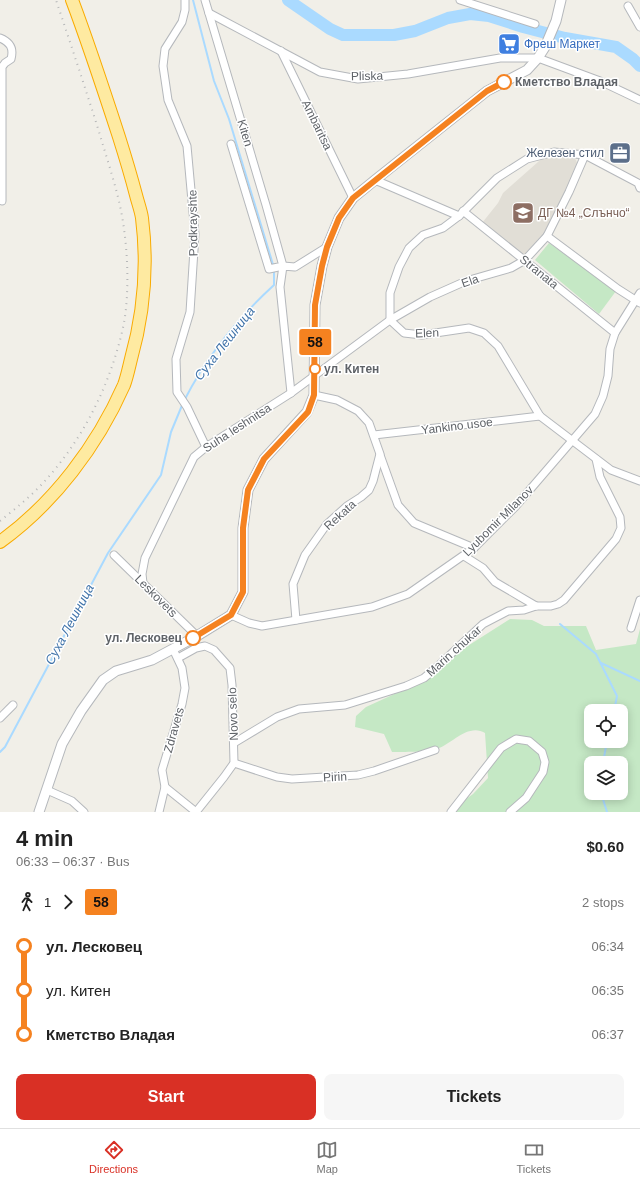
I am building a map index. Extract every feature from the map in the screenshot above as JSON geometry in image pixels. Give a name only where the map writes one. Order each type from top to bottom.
[{"type":"highway","points":[[0,542],[11,534],[53,494],[78,464],[104,424],[124,384],[136,341],[142,307],[146,263],[142,217],[128,166],[93,57],[72,0]]},
{"type":"street","name":"Podkrayshte","points":[[185,0],[185,10],[182,22],[165,49],[163,66],[168,100],[188,146],[195,234],[190,312],[176,359],[177,392],[187,406],[206,447]]},
{"type":"street","name":"Kiten","points":[[205,0],[283,266],[280,287],[291,393]]},
{"type":"street","points":[[460,0],[535,24]]},
{"type":"street","points":[[39,812],[62,744],[80,711],[103,680],[116,671],[152,660],[197,636],[231,615],[243,592],[243,528],[248,490],[264,459],[308,412],[314,395],[315,305],[327,247],[339,218],[353,198],[487,91],[527,70],[538,58],[545,47],[556,21],[561,0]]},
{"type":"street","points":[[628,6],[640,27]]},
{"type":"street","name":"Pliska","points":[[209,12],[320,72],[358,79],[408,74],[500,58],[538,58]]},
{"type":"street","points":[[0,38],[8,42],[12,48],[11,59],[2,67],[2,201]]},
{"type":"street","name":"Ambaritsa","points":[[281,51],[353,198]]},
{"type":"street","points":[[538,58],[600,81],[640,100]]},
{"type":"street","points":[[231,144],[269,269],[283,266],[295,267],[327,247]]},
{"type":"street","points":[[390,320],[390,293],[399,267],[410,248],[423,235],[443,228],[461,213],[497,178],[527,159],[554,152],[585,154],[639,184]]},
{"type":"street","name":"Ela","points":[[315,374],[390,320],[437,293],[466,281],[511,268],[525,260],[547,236],[569,192],[585,154]]},
{"type":"street","name":"Stranata","points":[[375,180],[461,213],[525,260],[615,332]]},
{"type":"street","points":[[547,236],[637,302]]},
{"type":"street","name":"Lyubomir Milanov","points":[[231,615],[249,623],[262,626],[372,607],[408,594],[464,556],[515,507],[595,414],[604,396],[608,376],[610,349],[615,332],[637,302],[640,293]]},
{"type":"street","name":"Elen","points":[[390,320],[404,333],[422,335],[469,328],[484,332],[498,346],[540,416],[611,470],[640,481]]},
{"type":"street","name":"Suha leshnitsa","points":[[143,583],[142,574],[145,558],[194,457],[206,447],[291,393],[315,374]]},
{"type":"street","points":[[314,395],[337,400],[358,411],[369,423],[398,504],[414,523],[474,548]]},
{"type":"street","name":"Yankino usoe","points":[[374,435],[540,416]]},
{"type":"street","name":"Rekata","points":[[296,620],[293,584],[306,555],[327,524],[347,506],[369,490],[374,481],[380,454]]},
{"type":"street","name":"Marin chukar","points":[[234,742],[277,717],[299,709],[345,706],[406,686],[424,678],[483,624],[508,611],[524,610],[536,606],[552,606],[564,600],[616,539],[621,528],[620,517],[600,477],[596,459]]},
{"type":"street","name":"Leskovets","points":[[114,555],[197,636]]},
{"type":"street","points":[[464,556],[483,568],[496,582],[536,606]]},
{"type":"street","points":[[631,628],[640,600]]},
{"type":"street","name":"Novo selo","points":[[178,658],[196,648],[205,646],[214,650],[230,668],[234,763]]},
{"type":"street","name":"Zdravets","points":[[159,812],[165,787],[162,770],[182,704],[184,688],[182,668],[173,649]]},
{"type":"street","points":[[0,718],[13,705]]},
{"type":"street","points":[[451,812],[501,748],[516,739],[529,741],[542,752],[545,762],[543,772],[526,798],[510,812]]},
{"type":"street","name":"Pirin","points":[[234,763],[277,777],[292,779],[358,775],[435,750]]},
{"type":"street","points":[[165,787],[196,812],[234,763]]},
{"type":"street","points":[[47,790],[72,801],[84,812]]},
{"type":"shaded area","name":"ДГ №4 „Слънчо“","points":[[547,154],[574,158],[578,166],[545,232],[523,255],[482,223],[498,203],[503,193]]},
{"type":"green space","points":[[549,243],[616,291],[599,314],[535,260]]},
{"type":"green space","points":[[510,619],[532,620],[544,626],[586,626],[596,650],[636,644],[640,629],[640,812],[448,812],[473,794],[488,778],[485,733],[479,731],[466,732],[443,746],[433,750],[392,752],[384,734],[355,727],[356,716],[366,707],[423,681],[455,654]]},
{"type":"waterway","name":"Суха Лешница","points":[[185,399],[203,368],[224,338],[274,285],[274,268],[229,119],[214,81],[193,0]]},
{"type":"waterway","points":[[288,0],[330,29],[343,35],[394,35],[415,31],[448,18],[470,14],[489,16],[565,38],[616,47],[640,66]]},
{"type":"waterway","name":"Суха Лешница","points":[[0,752],[5,747],[108,553],[161,475],[171,432],[183,403]]},
{"type":"waterway","points":[[560,624],[596,654],[617,696],[615,704]]},
{"type":"waterway","points":[[601,663],[640,681]]},
{"type":"waterway","points":[[604,756],[606,748]]},
{"type":"waterway","points":[[603,800],[607,812]]},
{"type":"railway","points":[[0,521],[28,498],[43,483],[71,448],[104,388],[119,345],[126,312],[127,264],[120,205],[100,135],[56,0]]},
{"type":"bus line","name":"58","points":[[193,638],[231,615],[243,592],[243,528],[248,490],[264,459],[308,412],[314,395],[315,305],[327,247],[339,218],[353,198],[487,91],[504,82]]},
{"type":"place","name":"Фреш Маркет","points":[[509,44]]},
{"type":"place","name":"Кметство Владая","points":[[504,82]]},
{"type":"place","name":"Железен стил","points":[[620,153]]},
{"type":"place","name":"ДГ №4 „Слънчо“","points":[[523,213]]},
{"type":"place","name":"ул. Китен","points":[[315,369]]},
{"type":"place","name":"ул. Лесковец","points":[[193,638]]}]
